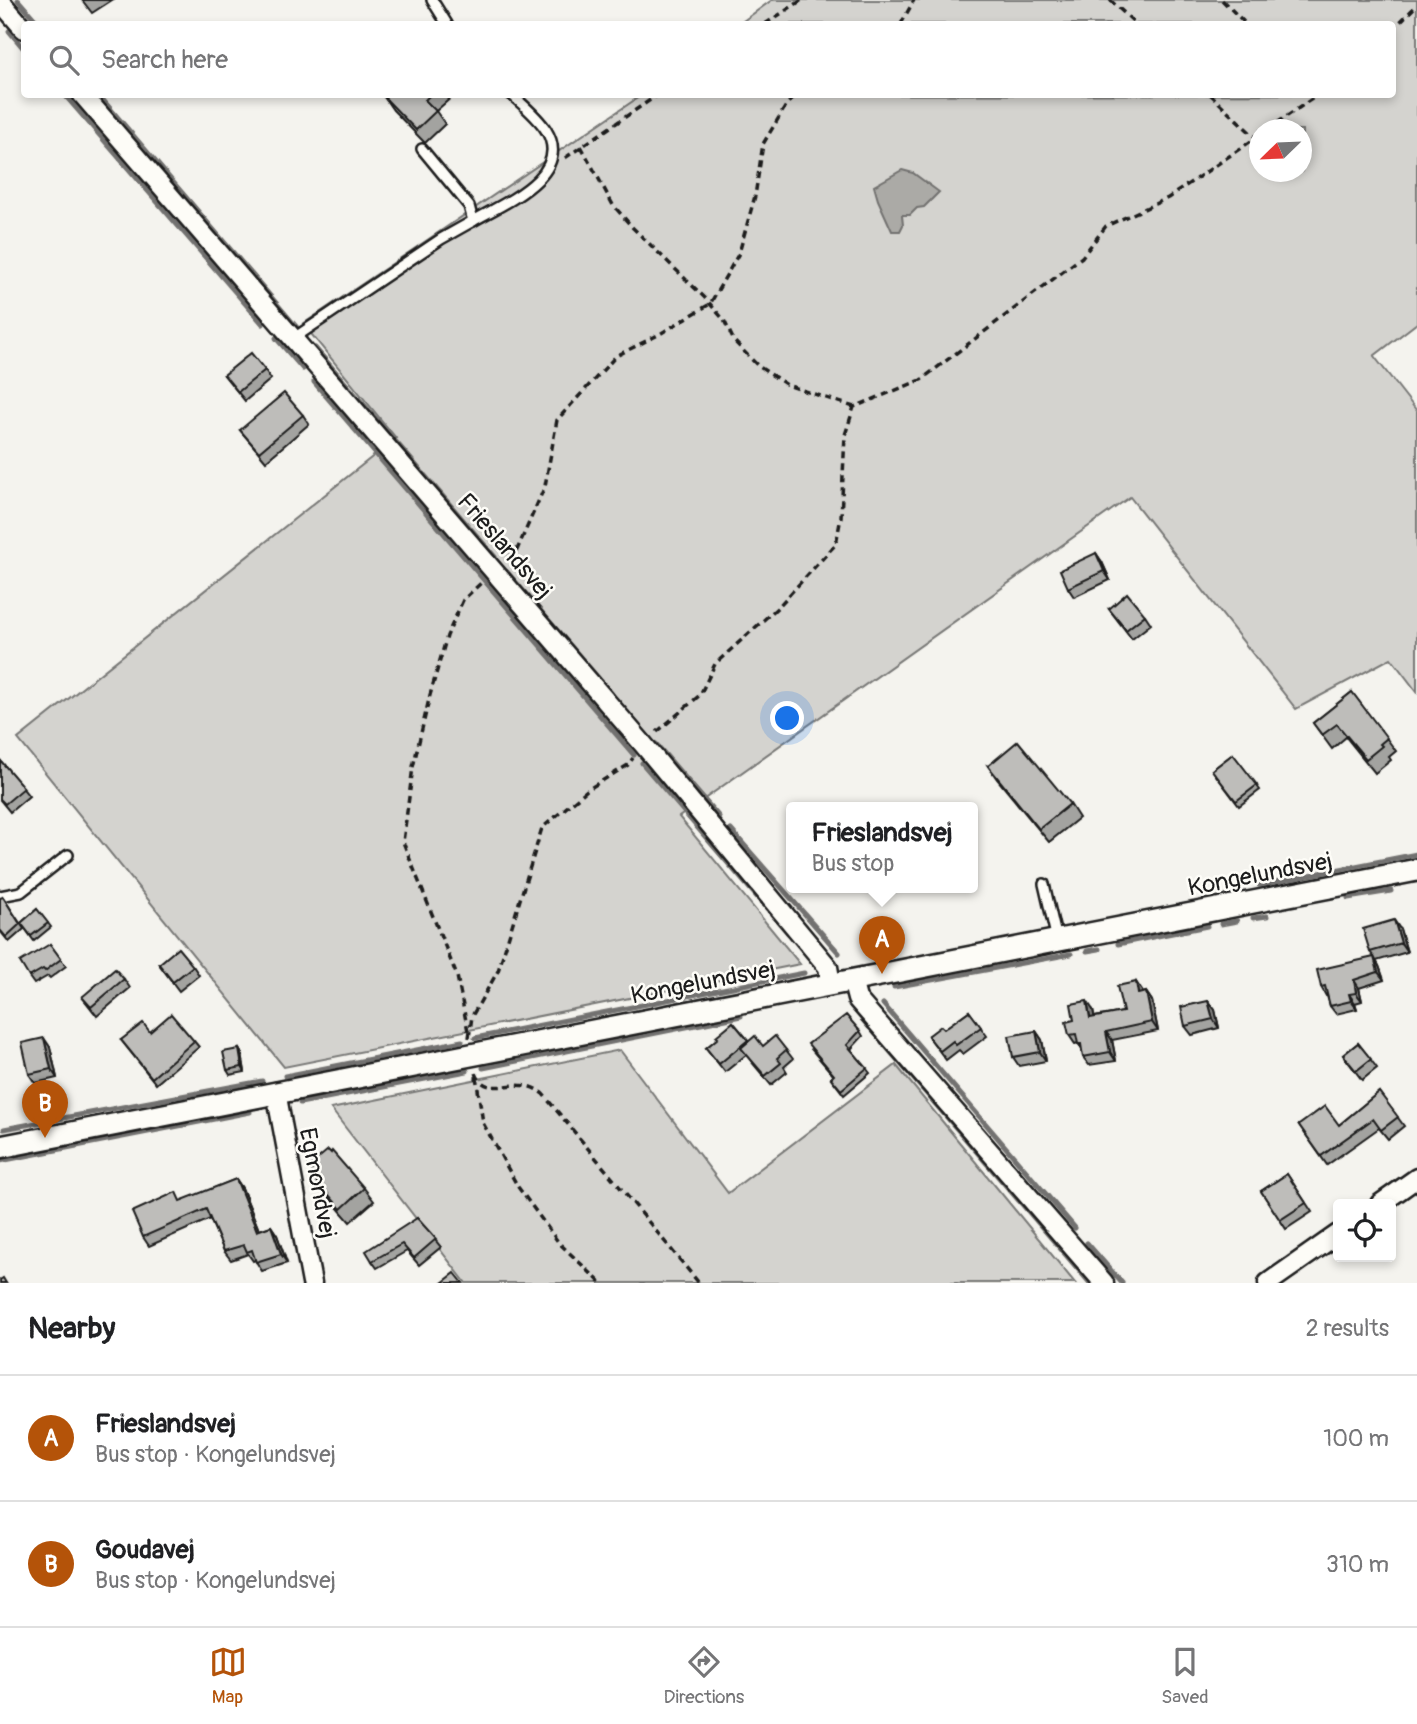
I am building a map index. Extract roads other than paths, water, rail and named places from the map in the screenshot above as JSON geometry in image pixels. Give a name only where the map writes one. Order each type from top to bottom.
[{"type":"street","points":[[0,1],[21,26]]},
{"type":"street","name":"Frieslandsvej","points":[[85,98],[643,744],[828,967],[1104,1283]]},
{"type":"street","name":"Kongelundsvej","points":[[1,1146],[1417,870]]},
{"type":"street","name":"Egmondvej","points":[[276,1092],[312,1283]]},
{"type":"street","points":[[1387,1199],[1417,1178]]},
{"type":"street","points":[[1268,1283],[1333,1238]]},
{"type":"lane","points":[[432,0],[445,21]]},
{"type":"lane","points":[[293,338],[441,239],[534,184],[548,170],[552,149],[547,131],[516,98]]},
{"type":"lane","points":[[422,149],[469,206],[473,221]]},
{"type":"lane","points":[[0,896],[21,892],[68,855]]},
{"type":"lane","points":[[1044,884],[1057,940]]},
{"type":"waterway","points":[[18,0],[36,21]]},
{"type":"waterway","points":[[9,31],[21,45]]},
{"type":"waterway","points":[[67,98],[263,324]]},
{"type":"waterway","points":[[103,100],[300,331]]},
{"type":"waterway","points":[[276,338],[303,369]]},
{"type":"waterway","points":[[315,348],[495,557]]},
{"type":"waterway","points":[[314,382],[634,755]]},
{"type":"waterway","points":[[507,572],[612,694]]},
{"type":"waterway","points":[[656,744],[719,817]]},
{"type":"waterway","points":[[642,763],[788,933]]},
{"type":"waterway","points":[[731,830],[786,893]]},
{"type":"waterway","points":[[1259,885],[1417,854]]},
{"type":"waterway","points":[[1348,898],[1391,891]]},
{"type":"waterway","points":[[786,893],[839,953]]},
{"type":"waterway","points":[[1253,918],[1267,916]]},
{"type":"waterway","points":[[1221,924],[1237,921]]},
{"type":"waterway","points":[[1118,944],[1207,926]]},
{"type":"waterway","points":[[1087,951],[1099,949]]},
{"type":"waterway","points":[[894,987],[1071,954]]},
{"type":"waterway","points":[[475,1038],[804,973]]},
{"type":"waterway","points":[[883,1004],[1075,1228]]},
{"type":"waterway","points":[[851,1006],[869,1027]]},
{"type":"waterway","points":[[483,1068],[741,1016]]},
{"type":"waterway","points":[[285,1076],[462,1041]]},
{"type":"waterway","points":[[882,1042],[1090,1283]]},
{"type":"waterway","points":[[300,1103],[467,1071]]},
{"type":"waterway","points":[[4,1129],[262,1081]]},
{"type":"waterway","points":[[0,1161],[250,1112]]},
{"type":"waterway","points":[[1087,1243],[1122,1283]]},
{"type":"place","name":"Frieslandsvej","points":[[882,974]]},
{"type":"place","name":"Goudavej","points":[[45,1138]]}]
